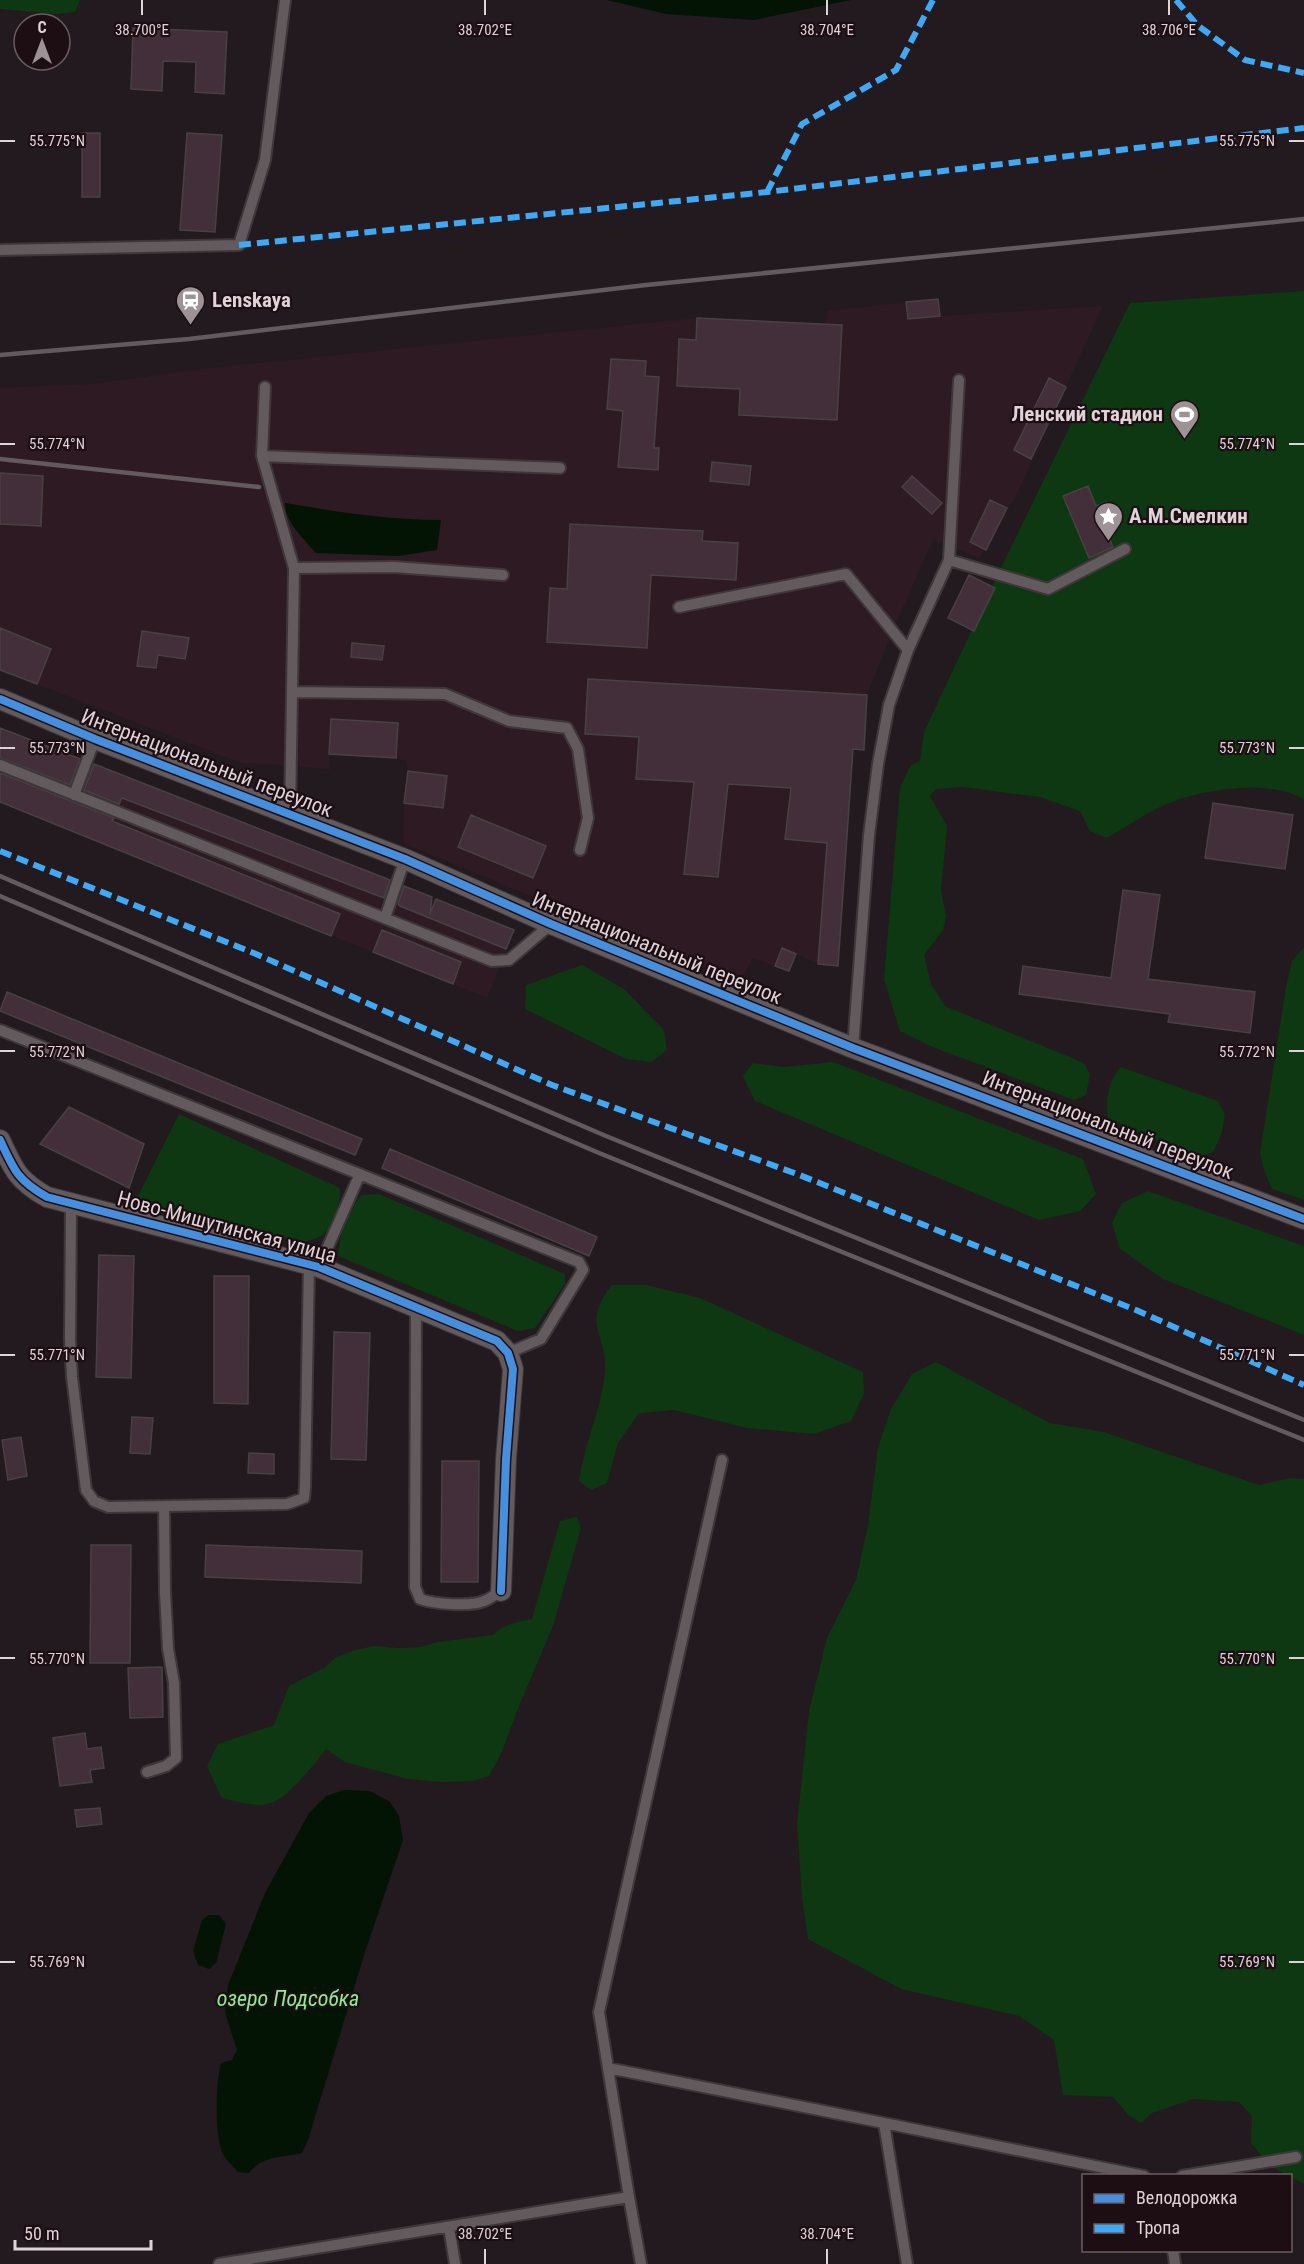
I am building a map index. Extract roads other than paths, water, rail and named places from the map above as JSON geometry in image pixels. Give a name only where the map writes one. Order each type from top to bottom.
[{"type":"street","name":"Интернациональный переулок","points":[[0,699],[95,739],[405,860],[551,924],[853,1048],[1304,1219]]},
{"type":"street","name":"Ново-Мишутинская улица","points":[[0,1140],[16,1173],[28,1186],[47,1197],[314,1266],[497,1341],[508,1353]]},
{"type":"street","points":[[501,1591],[506,1459],[513,1369],[508,1353]]},
{"type":"lane","points":[[0,250],[239,244],[265,159],[285,0]]},
{"type":"lane","points":[[853,1048],[869,836],[878,764],[889,705],[908,650],[949,560],[959,381]]},
{"type":"lane","points":[[265,387],[262,456],[294,568],[290,814]]},
{"type":"lane","points":[[262,456],[560,468]]},
{"type":"lane","points":[[949,560],[1048,589],[1125,549]]},
{"type":"lane","points":[[294,568],[394,567],[503,575]]},
{"type":"lane","points":[[680,607],[846,574],[908,650]]},
{"type":"lane","points":[[292,692],[445,694],[509,721],[567,728],[578,749],[588,818],[580,850]]},
{"type":"lane","points":[[74,795],[95,739]]},
{"type":"lane","points":[[0,765],[492,961],[509,960],[551,924]]},
{"type":"lane","points":[[385,918],[405,860]]},
{"type":"lane","points":[[0,1030],[579,1262],[584,1270],[541,1339],[508,1353]]},
{"type":"lane","points":[[70,1203],[72,1377],[86,1490],[94,1501],[108,1507],[287,1504],[304,1498],[314,1266],[360,1174]]},
{"type":"lane","points":[[416,1307],[416,1587],[420,1599],[429,1602],[484,1602],[501,1591]]},
{"type":"lane","points":[[641,2264],[599,2012],[722,1460]]},
{"type":"lane","points":[[147,1773],[166,1766],[176,1758],[174,1683],[168,1649],[165,1604],[164,1507]]},
{"type":"lane","points":[[608,2067],[1139,2174]]},
{"type":"lane","points":[[884,2123],[907,2264]]},
{"type":"lane","points":[[1188,2174],[1296,2157]]},
{"type":"lane","points":[[219,2264],[629,2197]]},
{"type":"lane","points":[[449,2227],[455,2264]]},
{"type":"water","points":[[607,0],[851,0],[754,20],[666,14]]},
{"type":"water","points":[[285,503],[382,517],[441,520],[437,550],[398,556],[316,553],[288,517]]},
{"type":"water","name":"озеро Подсобка","points":[[344,1790],[370,1791],[390,1802],[399,1816],[403,1840],[302,2153],[266,2160],[249,2173],[238,2172],[223,2154],[217,2122],[217,2095],[221,2063],[232,2060],[237,2050],[225,2012],[228,1985],[265,1893],[309,1813],[326,1796]]},
{"type":"water","points":[[209,1915],[219,1915],[226,1924],[216,1963],[209,1969],[198,1965],[193,1951],[202,1920]]},
{"type":"railway","points":[[0,355],[189,339],[646,285],[1304,219]]},
{"type":"railway","points":[[0,459],[259,487]]},
{"type":"railway","points":[[0,876],[606,1136],[1304,1420]]},
{"type":"railway","points":[[0,896],[599,1153],[1304,1440]]},
{"type":"place","name":"Lenskaya","points":[[191,326]]},
{"type":"place","name":"Ленский стадион","points":[[1184,440]]},
{"type":"place","name":"А.М.Смелкин","points":[[1108,542]]}]
